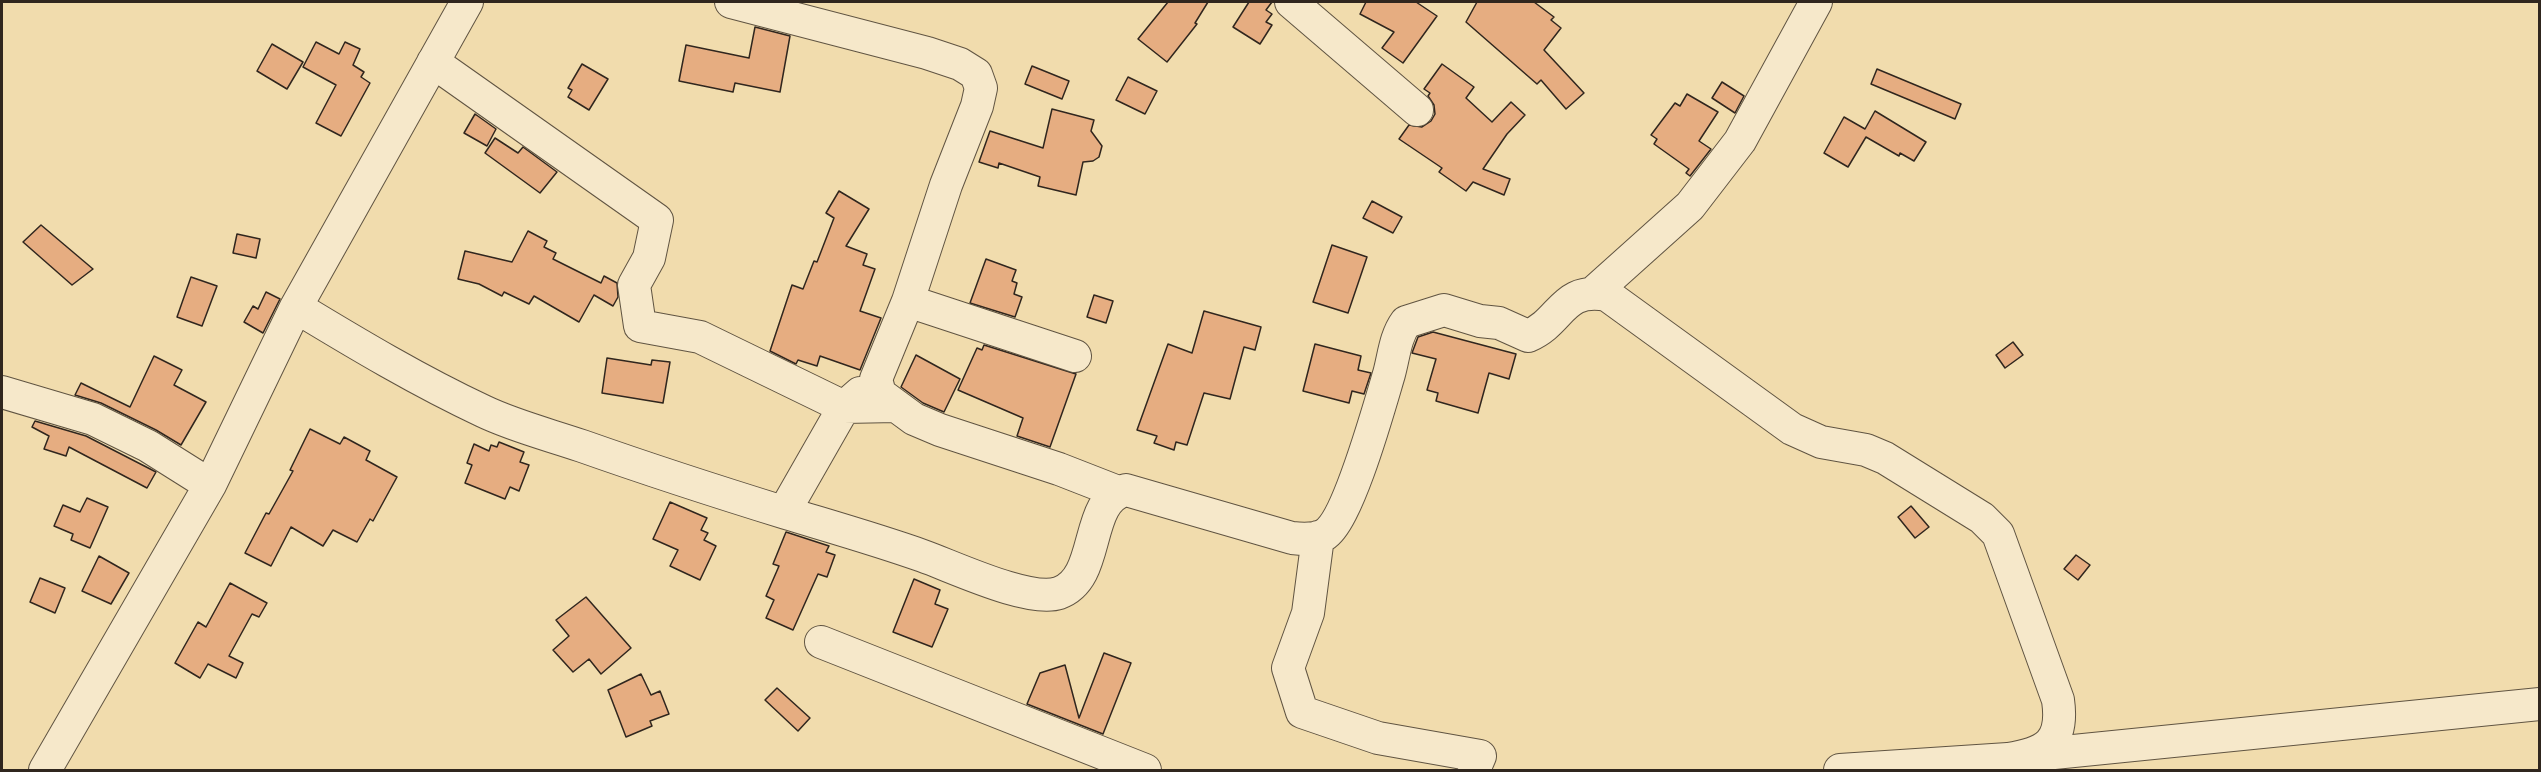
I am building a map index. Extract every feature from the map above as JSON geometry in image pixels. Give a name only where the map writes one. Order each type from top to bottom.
[{"type":"street","points":[[45,771],[210,485],[296,307],[467,2]]},
{"type":"street","points":[[731,2],[927,53],[960,64],[976,74],[981,88],[977,106],[946,185],[908,301],[876,379],[844,407],[784,512]]},
{"type":"street","points":[[1291,2],[1417,110]]},
{"type":"street","points":[[1593,293],[1690,206],[1740,141],[1816,2]]},
{"type":"street","points":[[433,62],[657,220],[649,258],[634,285],[640,326],[699,337],[844,407],[896,406]]},
{"type":"street","points":[[296,307],[365,349],[485,412],[681,480],[909,551],[1032,594],[1059,592],[1075,582],[1087,560],[1098,520],[1105,506],[1118,492],[1126,490],[1292,538],[1318,537],[1331,529],[1354,482],[1389,374],[1396,343],[1406,322],[1444,310],[1499,324],[1528,336],[1542,330],[1568,302],[1581,294],[1607,295],[1792,429],[1821,442],[1866,450],[1885,458],[1989,524],[1998,534],[2058,700],[2060,718],[2056,734],[2045,749],[2034,755]]},
{"type":"street","points":[[908,301],[1075,356]]},
{"type":"street","points":[[876,379],[880,394],[914,419],[1118,492]]},
{"type":"street","points":[[2,392],[93,419],[148,446],[210,485]]},
{"type":"street","points":[[1318,537],[1308,613],[1288,668],[1302,712],[1378,738],[1480,756],[1473,771]]},
{"type":"street","points":[[821,642],[1145,771]]},
{"type":"street","points":[[1840,771],[2008,759],[2540,704]]},
{"type":"building","points":[[1168,2],[1208,2],[1195,23],[1197,24],[1167,62],[1138,39]]},
{"type":"building","points":[[1249,2],[1272,2],[1266,10],[1272,14],[1266,22],[1272,25],[1260,44],[1233,27]]},
{"type":"building","points":[[1366,2],[1416,2],[1437,16],[1403,63],[1382,48],[1394,32],[1360,14]]},
{"type":"building","points":[[1477,2],[1534,2],[1554,17],[1551,20],[1561,28],[1544,50],[1584,93],[1566,109],[1541,80],[1537,84],[1466,22]]},
{"type":"building","points":[[755,27],[790,36],[780,92],[735,83],[733,92],[679,81],[686,45],[749,58]]},
{"type":"building","points":[[316,42],[339,54],[345,42],[360,49],[353,65],[364,72],[361,77],[370,83],[341,136],[316,123],[336,85],[303,67]]},
{"type":"building","points":[[272,44],[303,62],[287,89],[257,71]]},
{"type":"building","points":[[582,64],[608,79],[589,110],[568,97],[572,90],[568,88]]},
{"type":"building","points":[[1442,64],[1474,87],[1466,98],[1492,122],[1511,102],[1525,115],[1507,134],[1483,169],[1510,179],[1504,195],[1473,182],[1466,191],[1439,172],[1442,168],[1399,139],[1409,125],[1422,127],[1431,121],[1435,114],[1434,105],[1428,96],[1430,93],[1424,89]]},
{"type":"building","points":[[1032,66],[1069,81],[1062,99],[1025,84]]},
{"type":"building","points":[[1877,69],[1961,104],[1955,119],[1871,84]]},
{"type":"building","points":[[1128,77],[1157,91],[1145,114],[1116,100]]},
{"type":"building","points":[[1722,82],[1744,96],[1735,113],[1712,98]]},
{"type":"building","points":[[1687,94],[1718,112],[1699,141],[1711,149],[1690,176],[1686,173],[1689,169],[1654,144],[1657,139],[1651,135],[1675,103],[1680,106]]},
{"type":"building","points":[[1052,109],[1094,120],[1091,131],[1102,146],[1099,157],[1093,161],[1083,162],[1076,195],[1038,186],[1040,177],[999,163],[998,168],[979,162],[990,131],[1043,148]]},
{"type":"building","points":[[1875,111],[1926,142],[1914,161],[1900,153],[1899,156],[1866,137],[1848,167],[1824,153],[1844,117],[1865,129]]},
{"type":"building","points":[[475,114],[496,129],[487,146],[464,133]]},
{"type":"building","points":[[495,138],[518,153],[523,147],[557,172],[540,193],[485,153]]},
{"type":"building","points":[[839,191],[869,209],[846,246],[867,254],[863,265],[875,269],[860,311],[881,318],[860,370],[820,356],[817,366],[798,360],[796,364],[770,351],[792,285],[803,289],[814,261],[817,262],[834,218],[826,213]]},
{"type":"building","points":[[1372,201],[1402,217],[1393,233],[1363,218]]},
{"type":"building","points":[[41,225],[93,269],[72,285],[23,242]]},
{"type":"building","points":[[528,231],[547,241],[544,247],[556,253],[553,259],[601,283],[604,276],[617,283],[618,297],[613,306],[594,295],[579,322],[534,296],[529,304],[504,292],[502,296],[479,284],[458,279],[465,251],[512,262]]},
{"type":"building","points":[[237,234],[260,239],[256,258],[233,253]]},
{"type":"building","points":[[1332,245],[1367,257],[1348,313],[1313,302]]},
{"type":"building","points":[[986,259],[1016,270],[1012,281],[1017,283],[1014,294],[1022,297],[1015,317],[970,303]]},
{"type":"building","points":[[191,277],[217,286],[202,326],[177,317]]},
{"type":"building","points":[[266,292],[280,299],[263,333],[244,322],[253,306],[258,309]]},
{"type":"building","points":[[1094,295],[1113,301],[1106,323],[1087,317]]},
{"type":"building","points":[[1204,311],[1261,327],[1255,350],[1244,347],[1230,399],[1204,393],[1187,445],[1176,442],[1174,450],[1154,443],[1157,436],[1137,430],[1168,344],[1192,353]]},
{"type":"building","points":[[1433,332],[1516,354],[1509,379],[1489,373],[1478,413],[1436,401],[1438,393],[1427,390],[1436,359],[1412,353],[1418,337]]},
{"type":"building","points":[[2013,342],[2023,355],[2005,368],[1996,355]]},
{"type":"building","points":[[1315,344],[1361,356],[1358,370],[1371,373],[1364,394],[1352,391],[1349,403],[1303,391]]},
{"type":"building","points":[[984,345],[1076,374],[1050,447],[1017,436],[1023,418],[958,390],[977,348],[982,350]]},
{"type":"building","points":[[916,355],[960,379],[944,412],[923,403],[901,387]]},
{"type":"building","points":[[154,356],[182,370],[174,385],[206,402],[181,445],[101,403],[75,395],[81,383],[130,407]]},
{"type":"building","points":[[607,358],[651,365],[652,360],[670,362],[663,403],[602,393]]},
{"type":"building","points":[[35,421],[86,436],[156,472],[147,488],[69,447],[66,456],[44,449],[49,436],[32,427]]},
{"type":"building","points":[[310,429],[340,444],[344,437],[370,451],[366,460],[397,477],[373,521],[370,519],[357,542],[333,530],[323,546],[291,527],[271,566],[245,553],[266,513],[269,514],[293,471],[290,470]]},
{"type":"building","points":[[499,442],[524,452],[520,462],[529,465],[519,491],[510,487],[505,499],[465,483],[472,465],[467,463],[474,444],[489,451],[491,445],[497,447]]},
{"type":"building","points":[[87,498],[108,507],[90,548],[71,540],[73,534],[54,526],[63,505],[80,512]]},
{"type":"building","points":[[670,502],[707,518],[701,530],[708,533],[704,540],[716,546],[700,580],[670,566],[678,550],[653,539]]},
{"type":"building","points":[[1911,506],[1929,527],[1915,538],[1898,517]]},
{"type":"building","points":[[786,532],[829,546],[826,552],[835,555],[827,577],[818,574],[793,630],[766,618],[774,600],[766,596],[779,566],[773,564]]},
{"type":"building","points":[[2076,555],[2090,565],[2078,580],[2064,569]]},
{"type":"building","points":[[99,556],[129,573],[111,604],[82,591]]},
{"type":"building","points":[[40,578],[65,588],[55,613],[30,602]]},
{"type":"building","points":[[914,579],[940,590],[935,604],[948,609],[932,647],[893,632]]},
{"type":"building","points":[[230,583],[267,603],[259,617],[252,614],[229,656],[243,663],[236,678],[208,664],[200,678],[175,663],[198,622],[206,627]]},
{"type":"building","points":[[586,597],[631,648],[601,674],[589,659],[573,672],[553,650],[569,636],[556,620]]},
{"type":"building","points":[[1104,653],[1131,663],[1103,734],[1027,704],[1040,673],[1065,665],[1079,718]]},
{"type":"building","points":[[641,674],[651,695],[660,691],[669,714],[650,721],[652,726],[626,737],[608,690]]},
{"type":"building","points":[[777,688],[810,718],[798,731],[765,700]]}]
